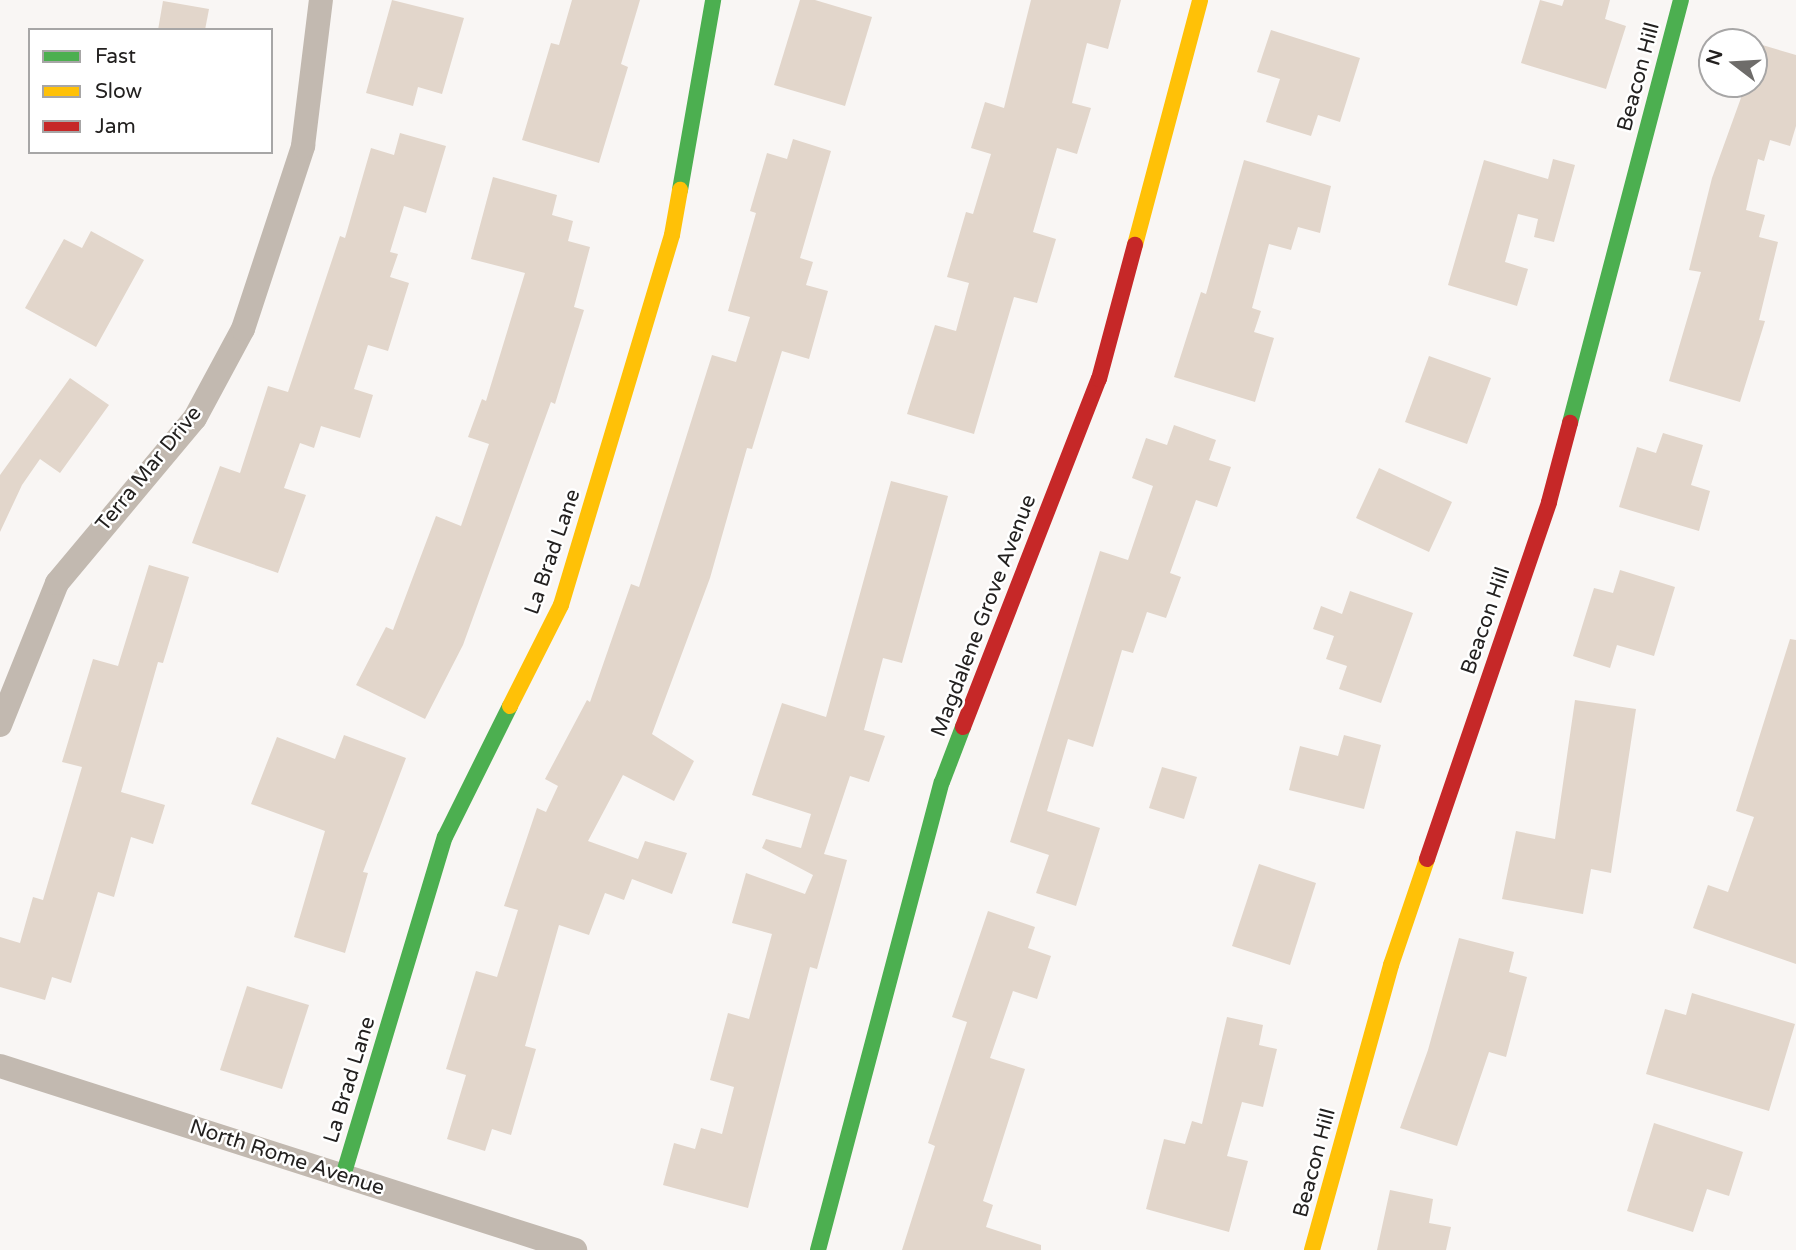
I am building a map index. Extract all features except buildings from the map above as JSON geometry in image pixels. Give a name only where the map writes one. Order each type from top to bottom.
[{"type":"street","name":"Terra Mar Drive","points":[[0,725],[57,583],[195,418],[243,329],[303,146],[321,0]]},
{"type":"street","name":"La Brad Lane","points":[[343,1176],[445,837],[561,605],[672,235],[713,0]]},
{"type":"street","name":"Magdalene Grove Avenue","points":[[818,1250],[942,782],[1099,379],[1200,0]]},
{"type":"street","name":"Beacon Hill","points":[[1312,1250],[1391,965],[1549,502],[1681,0]]},
{"type":"street","name":"North Rome Avenue","points":[[0,1066],[575,1250]]},
{"type":"traffic: fast","points":[[680,190],[713,0]]},
{"type":"traffic: fast","points":[[1570,423],[1681,0]]},
{"type":"traffic: fast","points":[[343,1176],[445,837],[510,706]]},
{"type":"traffic: fast","points":[[818,1250],[942,782],[963,727]]},
{"type":"traffic: slow","points":[[1135,245],[1200,0]]},
{"type":"traffic: slow","points":[[510,706],[561,605],[672,235],[680,190]]},
{"type":"traffic: slow","points":[[1312,1250],[1391,965],[1427,859]]},
{"type":"traffic: jam","points":[[963,727],[1099,379],[1135,245]]},
{"type":"traffic: jam","points":[[1427,859],[1549,502],[1570,423]]}]
